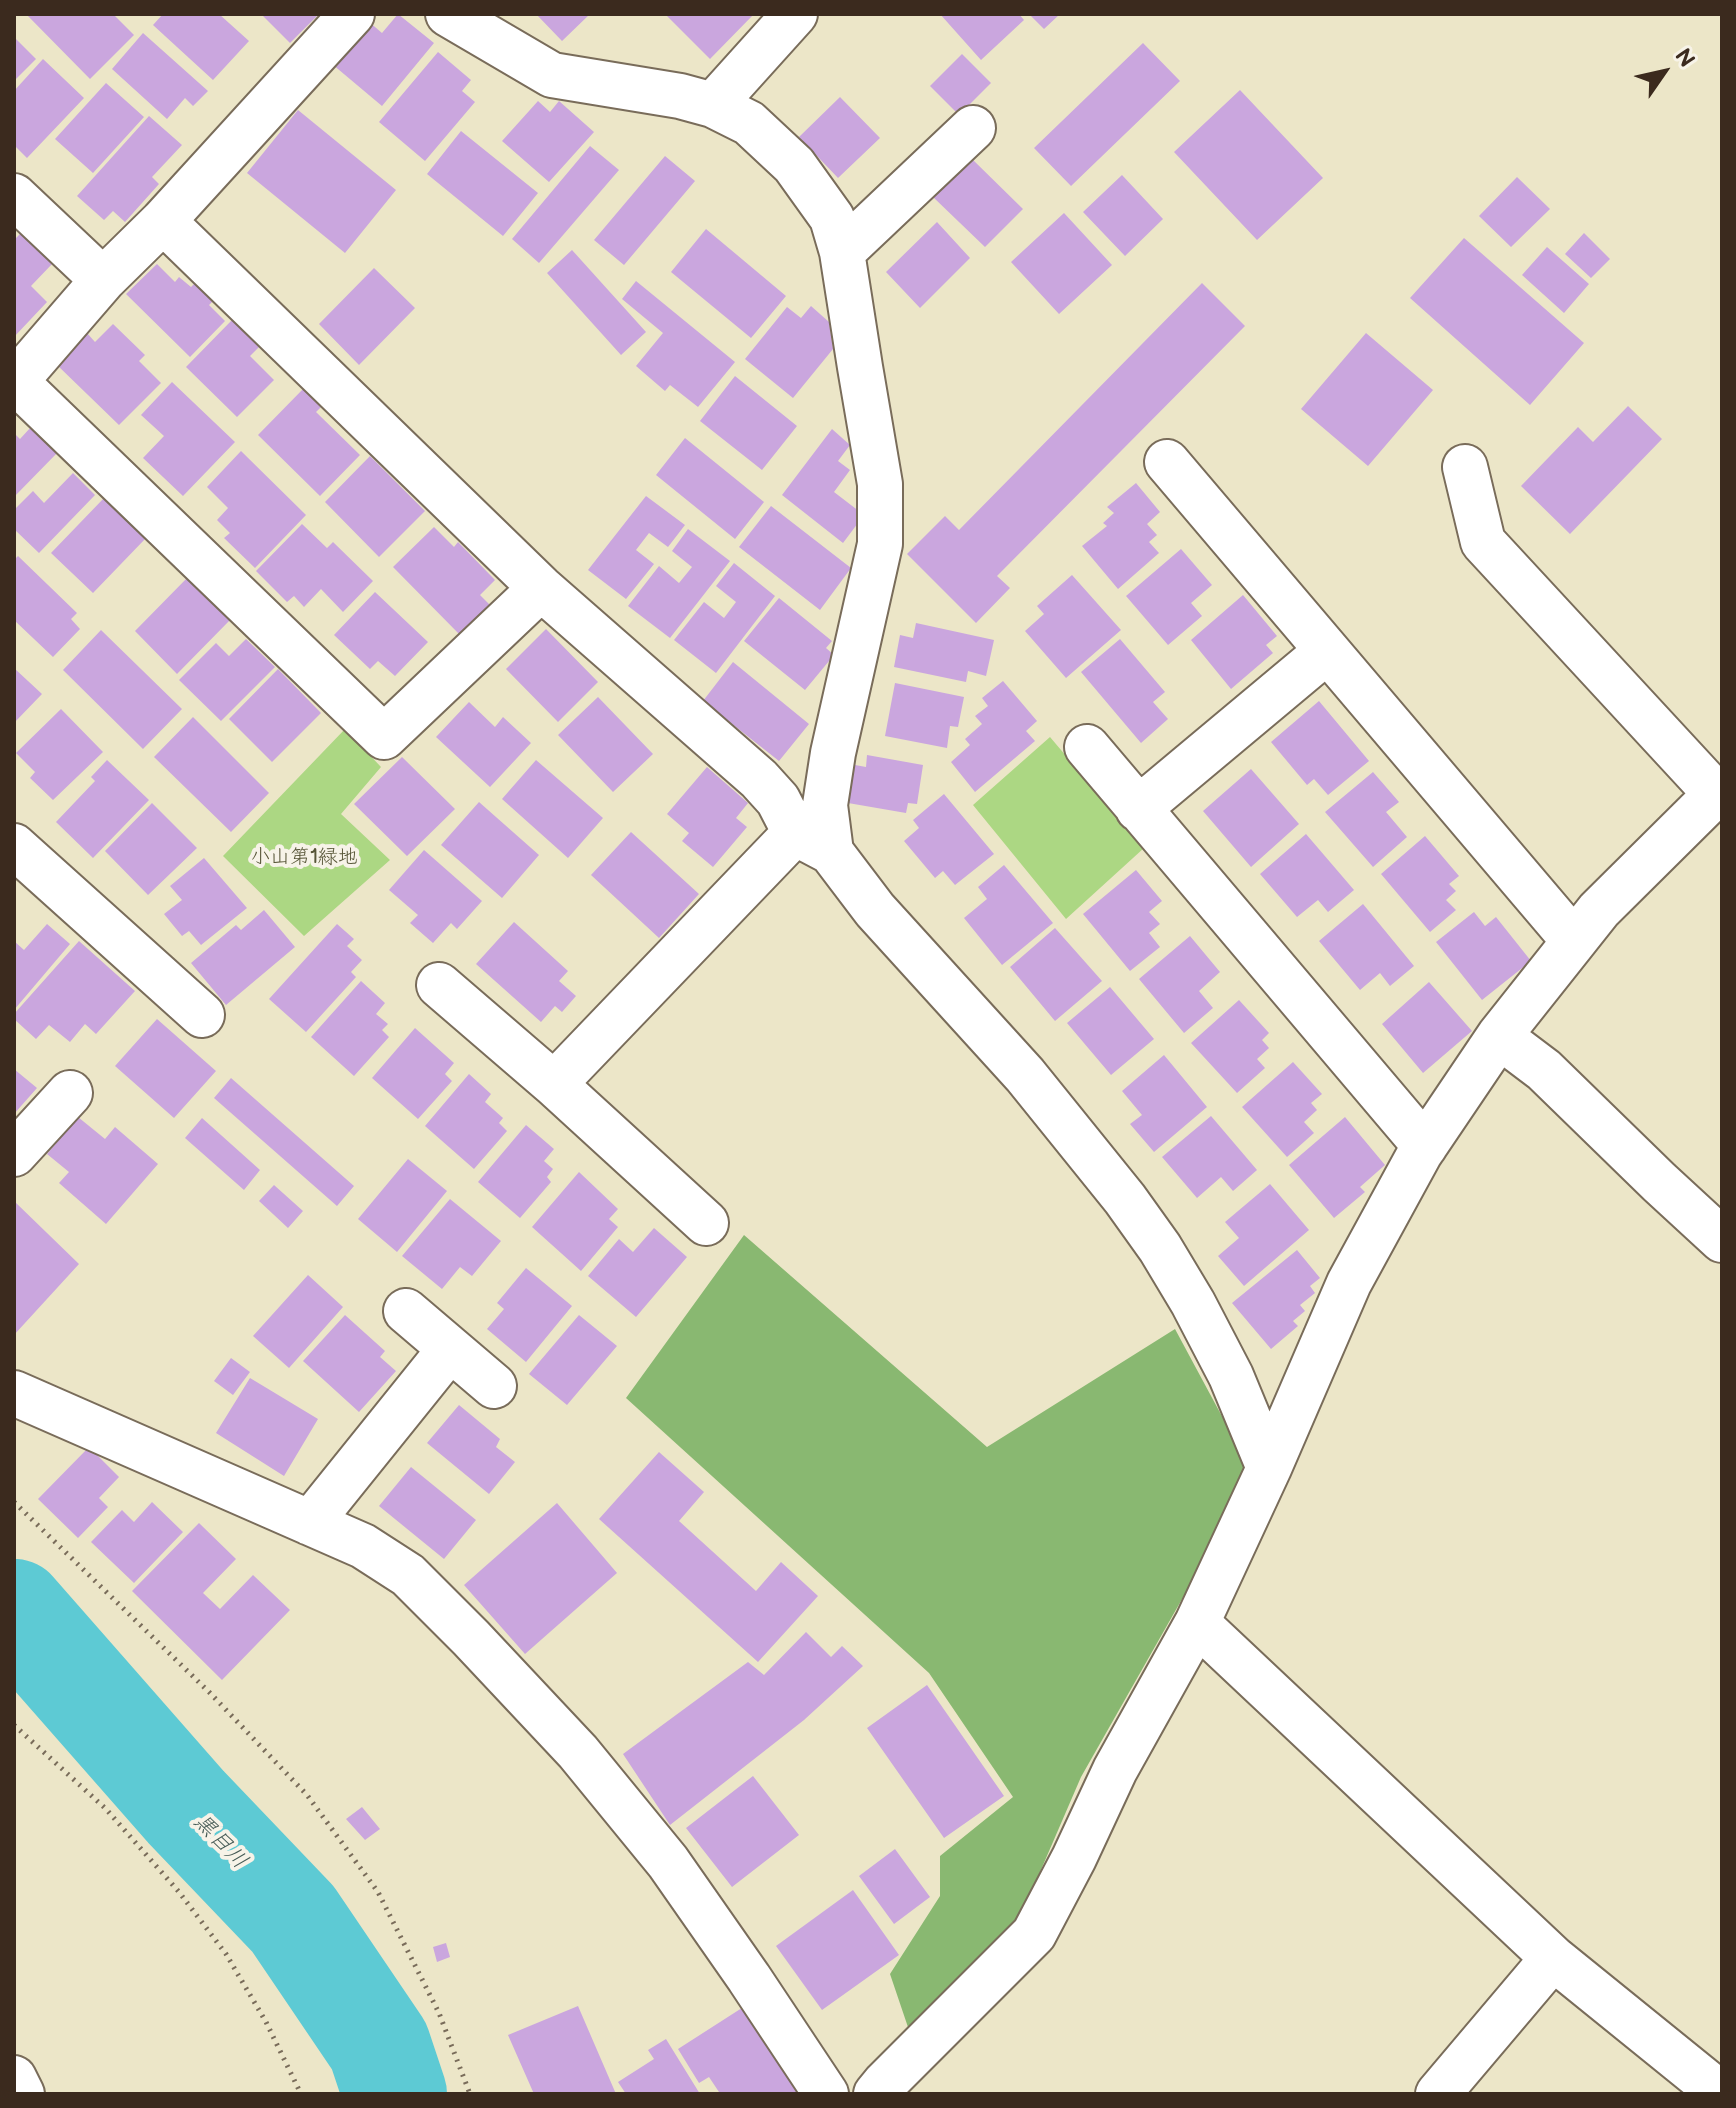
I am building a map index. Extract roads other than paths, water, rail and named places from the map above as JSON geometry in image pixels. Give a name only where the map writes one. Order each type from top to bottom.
[{"type":"street","points":[[352,14],[163,221],[103,280],[15,383],[384,737],[541,588]]},
{"type":"street","points":[[448,14],[552,75],[680,96],[713,105],[749,123],[794,165],[832,218],[842,252],[880,484],[880,544],[833,753],[825,805],[813,843],[554,1084]]},
{"type":"street","points":[[713,105],[795,14]]},
{"type":"street","points":[[842,252],[973,128]]},
{"type":"street","points":[[14,196],[103,280]]},
{"type":"street","points":[[163,221],[541,588],[759,779],[813,843],[1025,1075],[1125,1199],[1160,1248],[1231,1376],[1269,1468]]},
{"type":"street","points":[[1167,462],[1574,941]]},
{"type":"street","points":[[876,2094],[1034,1934],[1115,1770],[1197,1623],[1269,1468],[1349,1283],[1425,1146],[1499,1036],[1599,910],[1719,791],[1483,542],[1465,467]]},
{"type":"street","points":[[1138,809],[1327,651]]},
{"type":"street","points":[[1087,747],[1425,1146]]},
{"type":"street","points":[[14,846],[202,1015]]},
{"type":"street","points":[[439,985],[554,1084],[706,1223]]},
{"type":"street","points":[[1499,1036],[1544,1070],[1722,1240]]},
{"type":"street","points":[[14,1154],[70,1093]]},
{"type":"street","points":[[406,1311],[494,1386]]},
{"type":"street","points":[[310,1523],[450,1349]]},
{"type":"street","points":[[14,1393],[363,1546],[408,1575],[578,1752],[668,1862],[826,2094]]},
{"type":"street","points":[[1197,1623],[1553,1958],[1721,2094]]},
{"type":"street","points":[[1438,2094],[1553,1958]]},
{"type":"street","points":[[14,2078],[22,2094]]},
{"type":"waterway","name":"黒目川","points":[[14,1611],[186,1807],[293,1919],[379,2046],[395,2094]]},
{"type":"park label","name":"小山第1緑地","points":[[304,858]]}]
